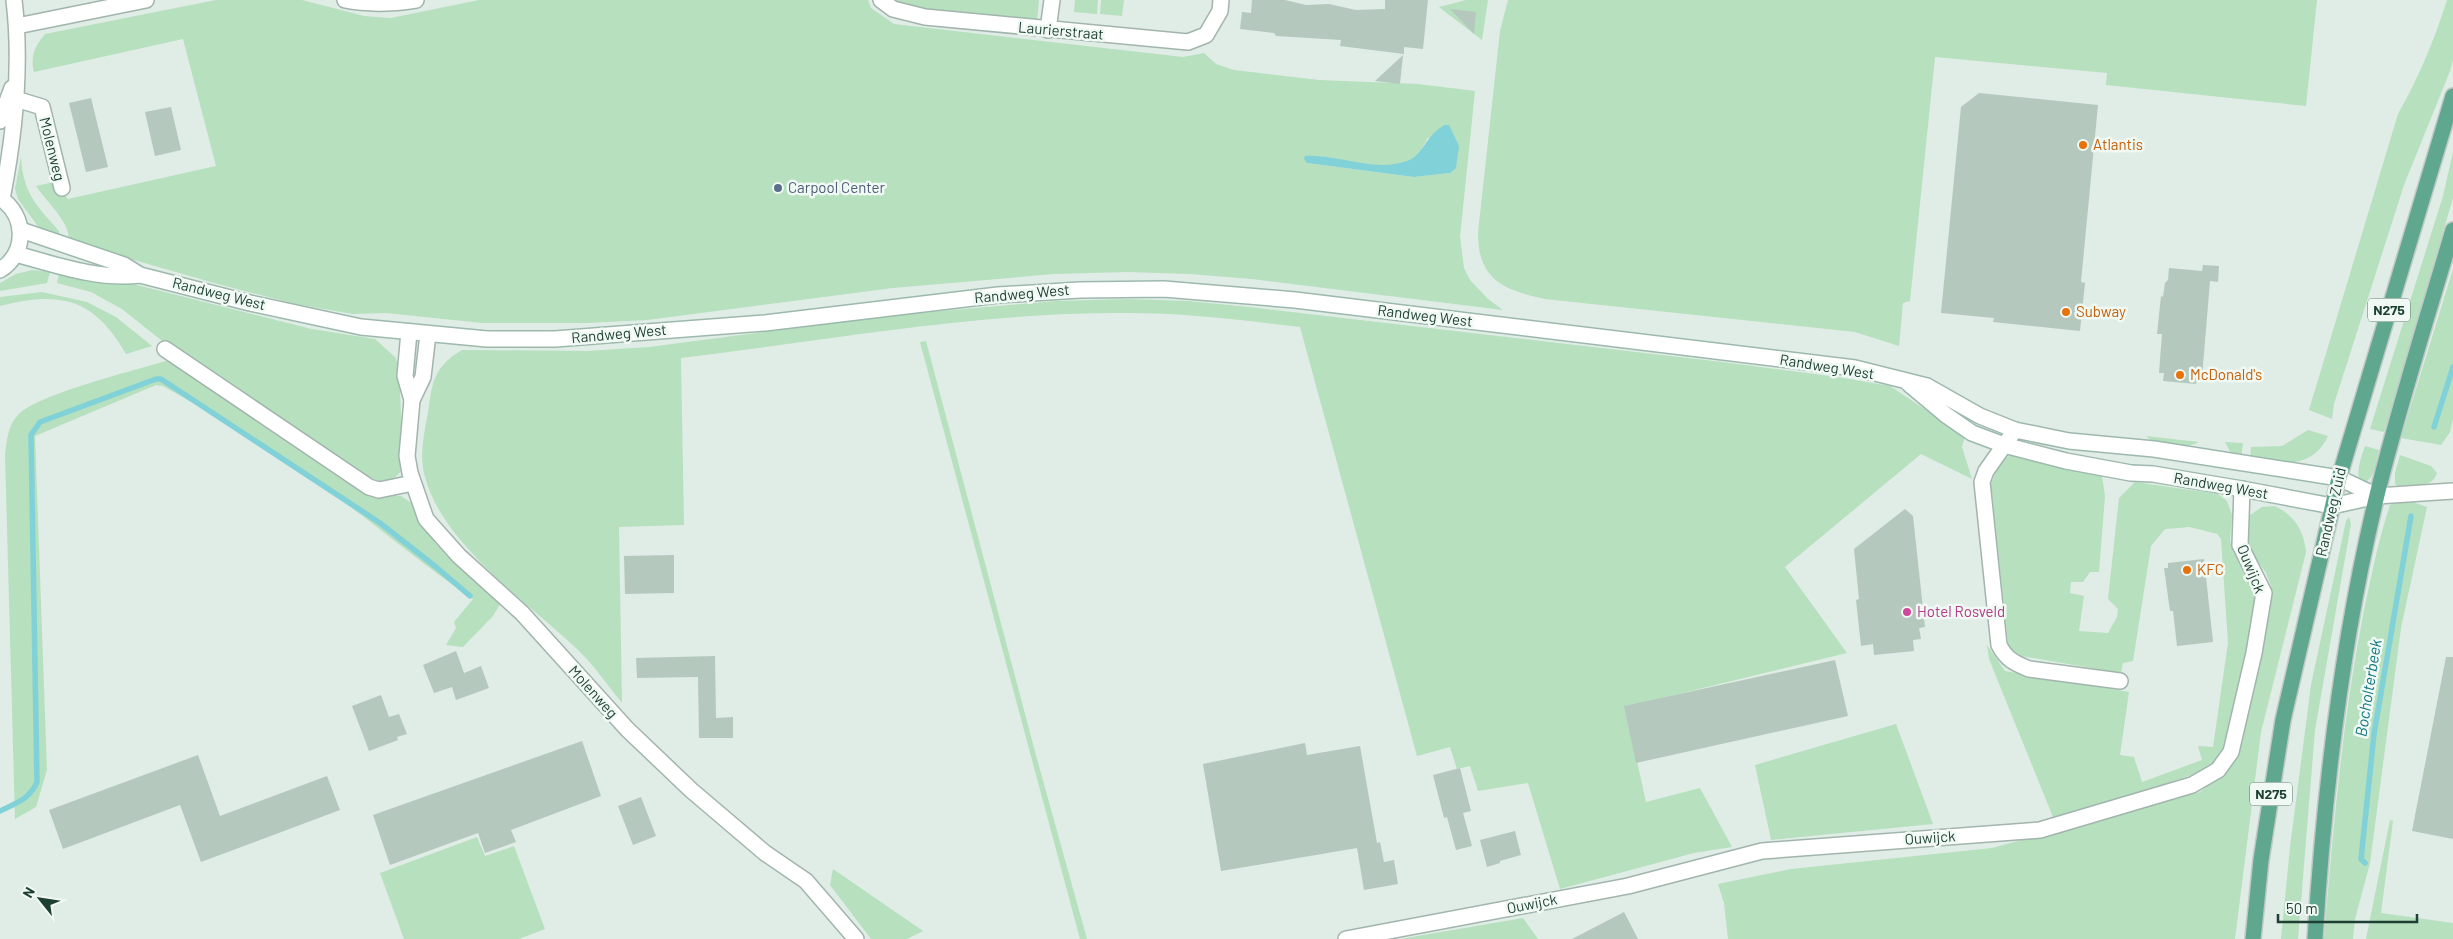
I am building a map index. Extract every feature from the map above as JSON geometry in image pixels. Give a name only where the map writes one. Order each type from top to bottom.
[{"type":"main road","name":"Randweg Zuid","points":[[2253,939],[2261,860],[2283,720],[2332,506],[2453,96]]},
{"type":"main road","name":"N275","points":[[2314,939],[2328,783],[2348,636],[2377,496],[2453,230]]},
{"type":"street","name":"Molenweg","points":[[1,199],[13,144],[13,97],[18,72],[17,26],[14,0]]},
{"type":"street","points":[[17,26],[146,0]]},
{"type":"street","points":[[345,0],[390,5],[416,0]]},
{"type":"street","name":"Laurierstraat","points":[[881,0],[893,9],[925,17],[1188,42],[1206,35],[1220,10],[1221,0]]},
{"type":"street","points":[[1048,30],[1052,0]]},
{"type":"street","name":"Molenweg","points":[[0,121],[13,97]]},
{"type":"street","name":"Molenweg","points":[[13,97],[42,106],[62,188]]},
{"type":"street","points":[[0,270],[8,265],[16,254],[21,230],[11,207],[1,199]]},
{"type":"street","name":"Randweg West","points":[[21,230],[124,265],[140,275],[250,303],[361,327],[487,339],[556,339],[764,323],[998,295],[1080,290],[1164,289],[1295,300],[1855,368],[1927,386],[1980,416],[2015,430],[2069,441],[2154,448],[2339,478],[2377,496]]},
{"type":"street","name":"Randweg West","points":[[16,254],[56,265],[118,278],[140,275]]},
{"type":"street","name":"Molenweg","points":[[409,332],[405,376],[412,400]]},
{"type":"street","name":"Molenweg","points":[[428,334],[422,378],[412,400],[407,456],[413,483],[426,519],[459,556],[522,612],[626,729],[691,790],[765,853],[806,882],[856,939]]},
{"type":"street","points":[[165,349],[369,487],[379,490],[413,483]]},
{"type":"street","name":"Randweg West","points":[[1906,382],[1946,415],[1972,433],[2004,445],[2066,461],[2131,473],[2153,474],[2242,489],[2332,506],[2377,496],[2453,491]]},
{"type":"street","points":[[2015,430],[1986,471],[1982,482],[1999,645],[2015,664],[2029,668],[2120,681]]},
{"type":"street","name":"Ouwijck","points":[[1346,939],[1628,886],[1762,852],[2040,830],[2192,786],[2218,770],[2231,752],[2254,653],[2264,593],[2240,545],[2242,489]]},
{"type":"green space","points":[[216,0],[302,0],[364,16],[391,18],[479,0],[868,0],[871,8],[894,24],[1183,57],[1204,53],[1216,64],[1234,70],[1319,80],[1418,84],[1475,91],[1460,237],[1464,268],[1470,280],[1488,299],[1503,310],[1252,279],[1190,274],[1127,272],[1054,274],[893,288],[647,320],[587,323],[482,323],[386,313],[353,314],[295,304],[68,241],[66,228],[62,220],[36,186],[54,182],[68,199],[216,166],[183,39],[34,72],[34,51],[45,34]],"holes":[[[1428,137],[1450,173],[1414,177],[1307,163],[1316,156],[1364,164],[1399,164],[1409,161],[1415,156],[1423,147]]]},
{"type":"green space","points":[[892,0],[1039,0],[1037,21],[902,6]]},
{"type":"green space","points":[[1075,0],[1098,0],[1097,14],[1074,12]]},
{"type":"green space","points":[[1101,0],[1124,0],[1122,16],[1100,14]]},
{"type":"green space","points":[[1466,0],[1488,0],[1482,40],[1439,7]]},
{"type":"green space","points":[[1508,0],[2317,0],[2306,106],[2106,85],[2107,73],[1935,57],[1910,301],[1903,303],[1899,346],[1855,332],[1545,299],[1517,292],[1496,280],[1488,272],[1483,262],[1479,249],[1478,233],[1500,31]]},
{"type":"green space","points":[[2447,0],[2453,0],[2453,60],[2450,71],[2404,185],[2334,404],[2332,419],[2309,410],[2398,114],[2426,58]]},
{"type":"green space","points":[[2453,152],[2453,198],[2390,413],[2384,432],[2370,429],[2443,196]]},
{"type":"green space","points":[[21,157],[22,169],[32,198],[59,231],[59,238],[40,229],[18,199],[15,189]]},
{"type":"green space","points":[[2453,269],[2453,419],[2450,432],[2441,445],[2401,438]]},
{"type":"green space","points":[[32,270],[50,272],[47,283],[0,291],[0,283],[16,274]]},
{"type":"green space","points":[[59,274],[102,283],[133,284],[312,329],[375,339],[395,357],[399,367],[403,468],[389,481],[379,481],[361,473],[181,356],[122,309],[91,292],[57,283]]},
{"type":"green space","points":[[42,292],[87,302],[116,317],[152,346],[126,354],[102,321],[89,310],[74,303],[41,299],[0,306],[0,297]]},
{"type":"green space","points":[[1127,299],[1188,301],[1249,307],[1722,362],[1838,377],[1890,386],[1965,436],[1962,447],[1972,479],[1921,454],[1785,567],[1847,653],[1625,707],[1646,802],[1700,788],[1732,847],[1694,853],[1560,889],[1528,783],[1478,791],[1470,766],[1457,769],[1450,747],[1417,756],[1300,327],[1170,314],[1071,314],[1015,317],[904,328],[681,358],[684,525],[619,527],[622,703],[584,656],[489,571],[468,549],[449,526],[435,502],[423,469],[423,445],[433,384],[445,362],[462,350],[588,351],[649,347],[896,315],[1056,301]]},
{"type":"green space","points":[[926,341],[1087,939],[1080,939],[920,342]]},
{"type":"green space","points":[[169,360],[206,387],[359,486],[380,495],[401,496],[413,504],[418,516],[436,544],[500,604],[493,616],[463,647],[446,645],[456,628],[454,622],[473,599],[302,472],[244,433],[163,386],[156,385],[35,436],[47,770],[36,807],[15,819],[5,454],[10,428],[18,415],[45,399],[89,383]]},
{"type":"green space","points":[[2308,430],[2328,436],[2313,455],[2295,462],[2250,461],[2251,447],[2282,446]]},
{"type":"green space","points":[[2146,436],[2199,442],[2192,445],[2171,447],[2158,444]]},
{"type":"green space","points":[[2225,442],[2243,443],[2241,459],[2234,459]]},
{"type":"green space","points":[[2365,446],[2379,450],[2372,475],[2366,482],[2361,483],[2359,479],[2360,460]]},
{"type":"green space","points":[[2015,453],[2102,476],[2105,496],[2099,572],[2090,572],[2083,582],[2071,582],[2070,593],[2084,596],[2079,631],[2108,633],[2117,617],[2118,609],[2108,599],[2119,498],[2135,482],[2218,494],[2227,501],[2232,515],[2230,540],[2233,552],[2250,575],[2256,603],[2225,746],[2215,761],[2205,770],[2144,792],[2053,817],[1989,659],[1987,645],[2005,671],[2129,692],[2120,755],[2134,757],[2142,782],[2202,760],[2198,746],[2213,747],[2228,643],[2221,539],[2217,534],[2190,527],[2165,529],[2151,546],[2133,661],[2123,663],[2121,673],[2021,656],[2011,649],[2008,643],[1991,484],[1997,470],[2006,458]]},
{"type":"green space","points":[[2400,455],[2431,466],[2437,473],[2431,482],[2426,484],[2398,486],[2395,484],[2395,473]]},
{"type":"green space","points":[[2404,499],[2427,507],[2401,628],[2370,863],[2355,919],[2353,939],[2324,939],[2344,736],[2363,615],[2378,546],[2390,505]]},
{"type":"green space","points":[[2275,506],[2293,519],[2301,531],[2306,552],[2261,732],[2235,939],[1728,939],[1724,903],[1718,884],[1791,869],[1992,848],[2200,792],[2223,773],[2268,610],[2271,586],[2266,573],[2247,546],[2247,517],[2262,507]]},
{"type":"green space","points":[[2349,517],[2351,524],[2315,730],[2298,939],[2281,939],[2290,847],[2311,685],[2346,521]]},
{"type":"green space","points":[[1896,724],[1933,824],[1771,840],[1755,765]]},
{"type":"green space","points":[[2390,820],[2393,821],[2381,913],[2453,923],[2453,939],[2366,939]]},
{"type":"green space","points":[[477,837],[485,856],[514,846],[545,929],[519,939],[404,939],[380,873]]},
{"type":"green space","points":[[833,869],[923,931],[907,939],[871,939],[830,885]]},
{"type":"green space","points":[[1523,918],[1538,939],[1400,939]]},
{"type":"water","points":[[1445,125],[1449,125],[1459,146],[1456,168],[1450,173],[1414,177],[1307,163],[1304,159],[1305,156],[1318,156],[1369,164],[1395,164],[1407,161],[1417,155],[1433,134]]},
{"type":"building","points":[[1252,0],[1285,0],[1306,5],[1329,4],[1356,10],[1385,9],[1385,0],[1428,0],[1423,49],[1404,47],[1404,54],[1340,46],[1341,40],[1276,36],[1274,33],[1240,29],[1242,12],[1251,13]]},
{"type":"building","points":[[1450,9],[1476,12],[1474,34]]},
{"type":"building","points":[[1403,55],[1400,84],[1375,81]]},
{"type":"building","points":[[1979,93],[2098,105],[2081,282],[2085,283],[2080,331],[1993,322],[1994,318],[1941,313],[1961,107]]},
{"type":"building","points":[[91,98],[108,167],[86,172],[69,103]]},
{"type":"building","points":[[171,107],[181,150],[155,156],[145,112]]},
{"type":"building","points":[[2203,265],[2219,266],[2218,282],[2210,281],[2202,377],[2197,377],[2196,384],[2163,381],[2164,373],[2159,373],[2162,334],[2157,334],[2161,296],[2163,297],[2165,283],[2168,280],[2169,268],[2202,271]]},
{"type":"building","points":[[1905,509],[1913,516],[1925,627],[1919,628],[1921,639],[1913,640],[1914,651],[1874,655],[1873,644],[1861,646],[1856,600],[1859,599],[1854,549]]},
{"type":"building","points":[[674,555],[674,593],[625,594],[624,556]]},
{"type":"building","points":[[2204,559],[2213,642],[2177,646],[2173,611],[2170,611],[2164,568],[2168,568],[2168,563]]},
{"type":"building","points":[[456,651],[464,673],[481,666],[489,688],[456,700],[452,687],[434,693],[423,665]]},
{"type":"building","points":[[715,656],[716,718],[733,717],[733,738],[699,738],[698,677],[637,678],[636,658]]},
{"type":"building","points":[[2446,657],[2453,657],[2453,839],[2412,831]]},
{"type":"building","points":[[1835,660],[1848,716],[1636,763],[1624,706]]},
{"type":"building","points":[[381,695],[389,717],[399,714],[407,734],[397,737],[398,740],[369,751],[352,706]]},
{"type":"building","points":[[582,741],[601,796],[511,830],[516,842],[485,853],[478,833],[390,865],[373,815]]},
{"type":"building","points":[[1305,743],[1307,755],[1360,746],[1377,843],[1380,842],[1384,862],[1394,860],[1398,884],[1364,890],[1357,848],[1221,871],[1203,764]]},
{"type":"building","points":[[198,755],[220,816],[327,776],[340,810],[201,862],[180,805],[63,849],[49,810]]},
{"type":"building","points":[[1460,768],[1471,811],[1463,813],[1472,846],[1456,850],[1447,817],[1444,818],[1433,775]]},
{"type":"building","points":[[641,797],[656,836],[633,845],[618,806]]},
{"type":"building","points":[[1515,831],[1521,855],[1487,867],[1480,840]]},
{"type":"building","points":[[1624,912],[1638,939],[1572,939],[1599,925]]},
{"type":"waterway","name":"Bocholterbeek","points":[[2434,427],[2453,367]]},
{"type":"waterway","points":[[0,811],[26,797],[31,793],[37,782],[31,435],[40,422],[156,379],[161,379],[380,523],[470,596]]},
{"type":"waterway","name":"Bocholterbeek","points":[[2365,863],[2361,859],[2374,734],[2411,516]]},
{"type":"place","name":"Atlantis","points":[[2083,145]]},
{"type":"place","name":"Carpool Center","points":[[778,188]]},
{"type":"place","name":"Subway","points":[[2066,312]]},
{"type":"place","name":"McDonald's","points":[[2180,375]]},
{"type":"place","name":"KFC","points":[[2187,570]]},
{"type":"place","name":"Hotel Rosveld","points":[[1907,612]]}]
